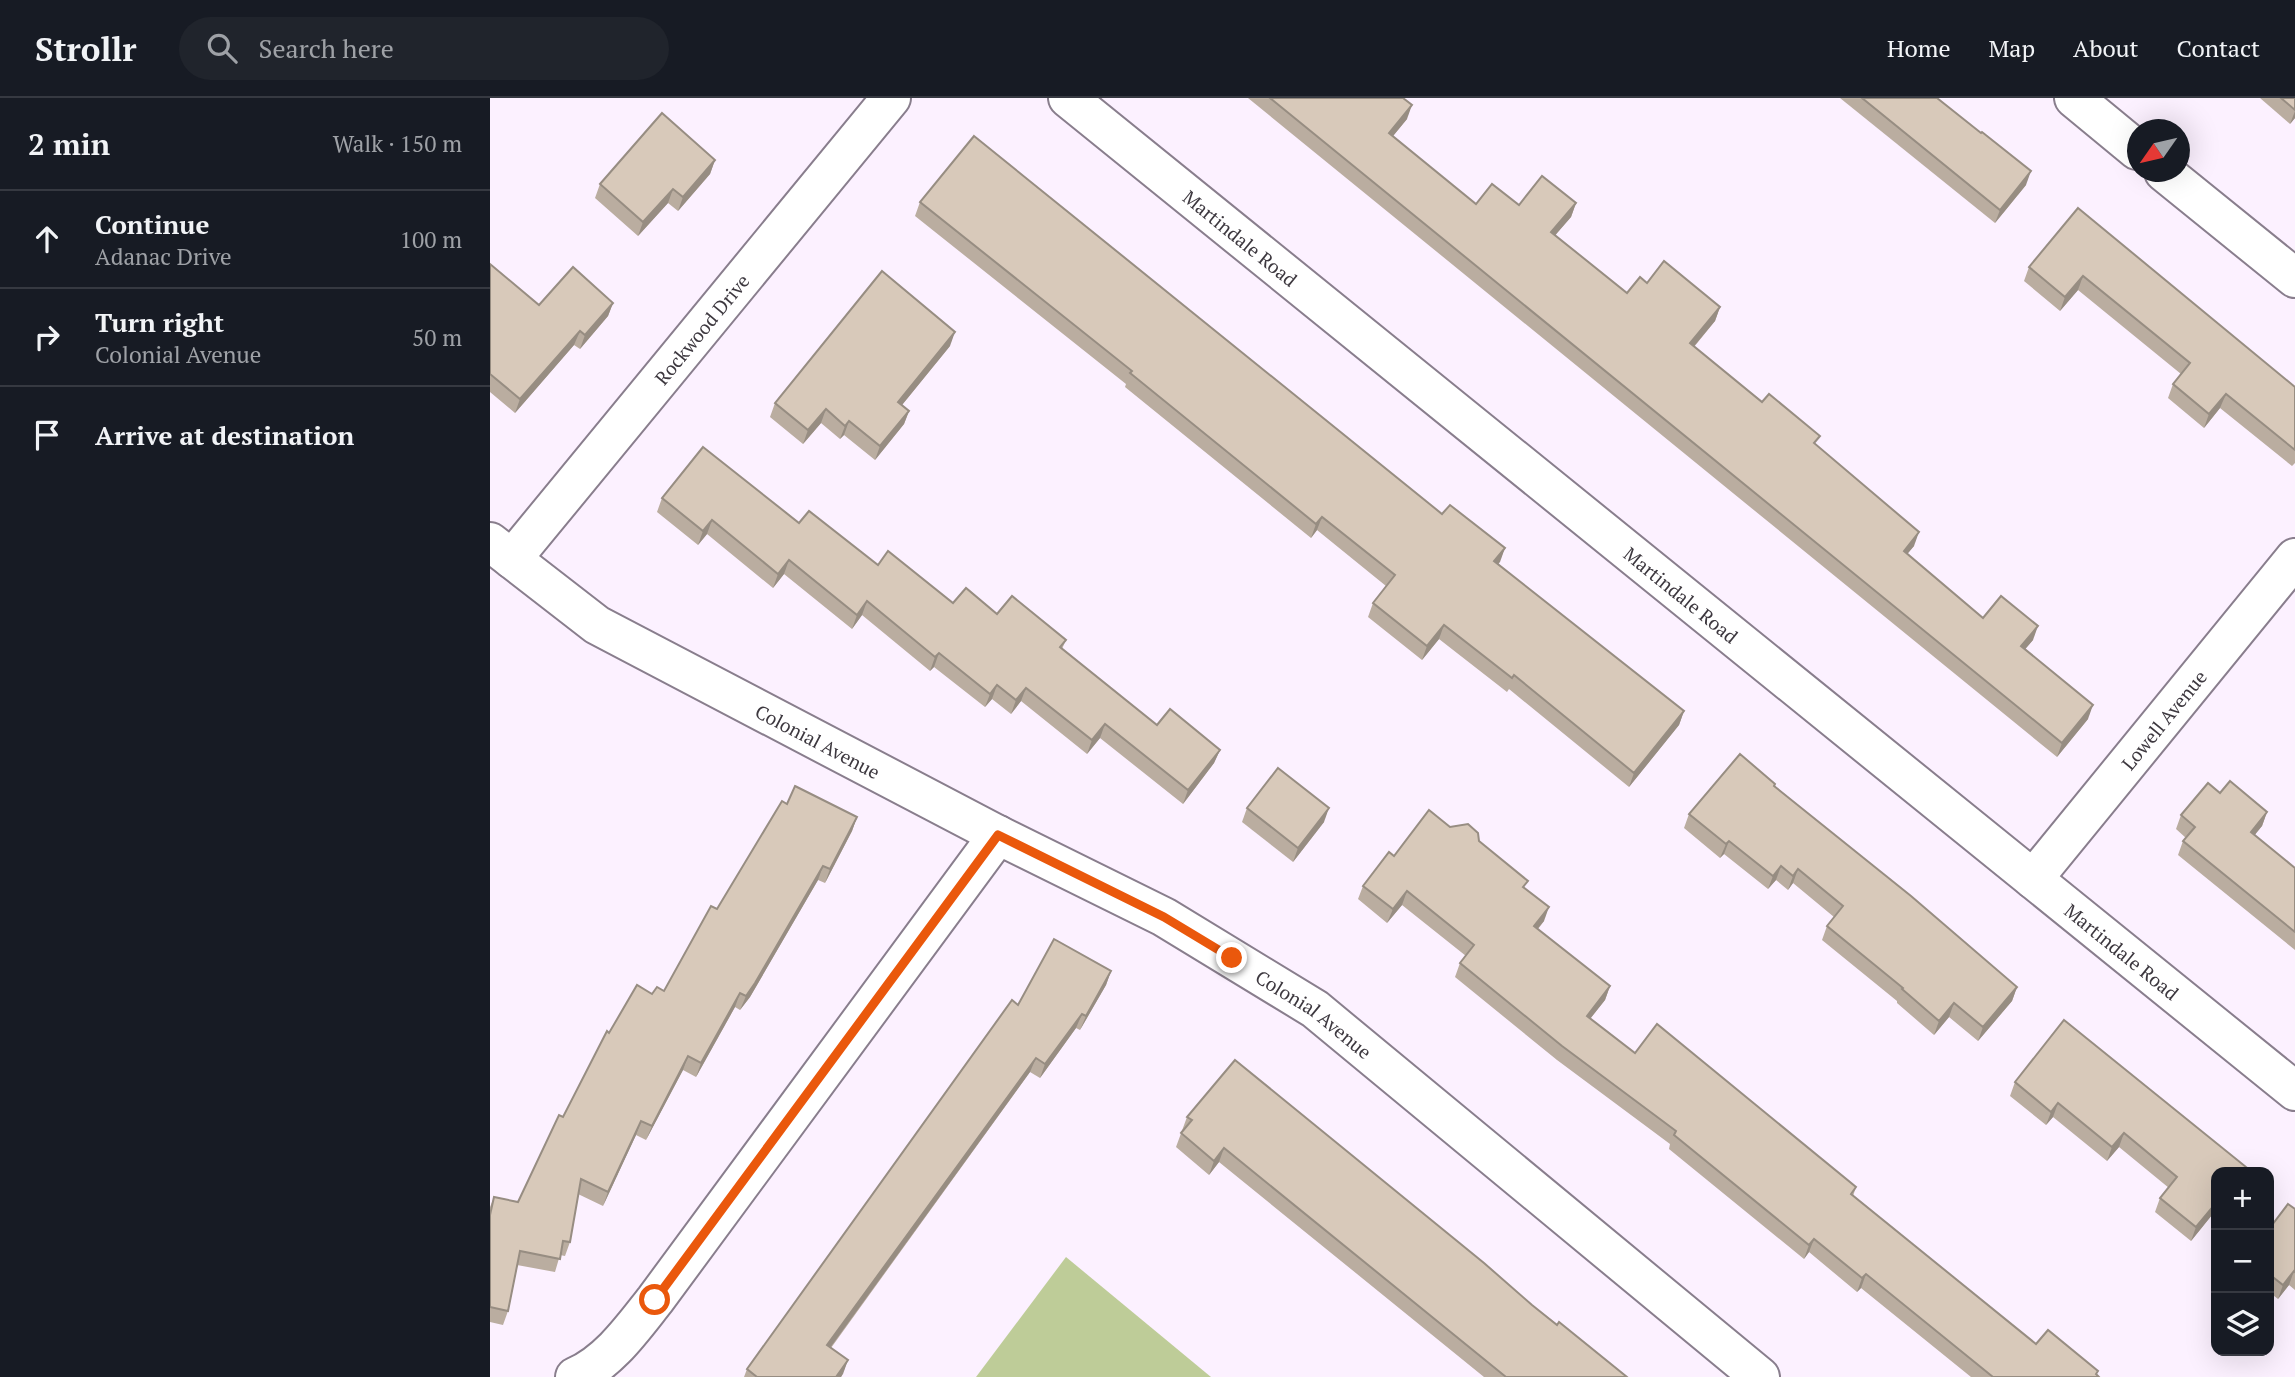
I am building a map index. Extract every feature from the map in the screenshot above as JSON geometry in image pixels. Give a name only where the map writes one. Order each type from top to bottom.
[{"type":"street","name":"Rockwood Drive","points":[[501,551],[891,98]]},
{"type":"street","name":"Martindale Road","points":[[1068,98],[2295,1091]]},
{"type":"street","points":[[2074,98],[2127,142]]},
{"type":"street","points":[[2176,182],[2295,278]]},
{"type":"street","name":"Colonial Avenue","points":[[501,551],[597,625],[998,835],[1164,917],[1315,1009],[1760,1377]]},
{"type":"street","name":"Lowell Avenue","points":[[2033,879],[2295,558]]},
{"type":"street","points":[[575,1377],[586,1372],[621,1343],[655,1300],[998,835]]},
{"type":"green space","points":[[1066,1257],[1211,1377],[976,1377]]},
{"type":"building","points":[[1270,98],[1403,98],[1412,105],[1389,133],[1476,204],[1492,184],[1519,205],[1542,176],[1576,203],[1551,232],[1627,293],[1640,277],[1647,283],[1664,261],[1720,307],[1690,343],[1762,402],[1769,394],[1820,436],[1814,443],[1919,532],[1904,551],[1983,618],[2001,596],[2038,626],[2021,646],[2093,705],[2062,743]]},
{"type":"building","points":[[1862,98],[1937,98],[2031,171],[2000,210]]},
{"type":"building","points":[[2281,98],[2295,98],[2295,110]]},
{"type":"building","points":[[662,113],[715,160],[683,197],[673,189],[643,222],[600,184]]},
{"type":"building","points":[[974,136],[1442,514],[1450,505],[1505,548],[1494,561],[1684,711],[1634,773],[1514,675],[1512,678],[1444,625],[1427,646],[1373,603],[1395,575],[1322,517],[1316,524],[1130,373],[1132,371],[920,202]]},
{"type":"building","points":[[2078,208],[2295,387],[2295,450],[2226,394],[2209,414],[2173,384],[2190,363],[2083,276],[2065,297],[2029,267]]},
{"type":"building","points":[[490,264],[539,305],[573,267],[613,303],[585,335],[580,331],[520,399],[490,374]]},
{"type":"building","points":[[882,271],[955,332],[898,402],[909,411],[880,446],[849,421],[845,426],[826,409],[808,430],[775,403]]},
{"type":"building","points":[[703,447],[799,523],[809,511],[878,565],[888,551],[953,603],[966,588],[997,614],[1012,596],[1066,640],[1060,647],[1157,725],[1170,709],[1220,750],[1188,790],[1105,724],[1092,740],[1026,688],[1016,700],[997,685],[990,694],[939,653],[935,657],[867,601],[857,615],[789,560],[778,574],[712,520],[703,531],[662,498]]},
{"type":"building","points":[[1740,754],[1775,784],[1774,786],[1911,896],[2017,987],[1983,1027],[1954,1003],[1939,1021],[1827,926],[1843,906],[1798,869],[1793,876],[1781,866],[1773,876],[1729,841],[1726,844],[1689,814]]},
{"type":"building","points":[[1278,768],[1329,808],[1298,848],[1247,808]]},
{"type":"building","points":[[2230,781],[2267,812],[2251,832],[2295,868],[2295,932],[2183,841],[2195,827],[2181,815],[2208,783],[2220,793]]},
{"type":"building","points":[[795,786],[857,817],[830,869],[823,866],[755,983],[746,996],[740,993],[701,1063],[688,1056],[652,1126],[641,1121],[608,1192],[581,1179],[570,1242],[563,1241],[560,1259],[520,1251],[508,1311],[490,1307],[490,1215],[494,1197],[518,1202],[559,1115],[563,1117],[607,1031],[609,1033],[637,985],[652,994],[657,987],[664,991],[711,906],[717,909],[782,801],[787,804]]},
{"type":"building","points":[[1429,810],[1450,827],[1468,824],[1478,833],[1479,841],[1528,881],[1523,887],[1549,907],[1534,926],[1610,986],[1587,1016],[1635,1053],[1657,1024],[1856,1187],[1851,1194],[2036,1344],[2048,1330],[2098,1371],[2096,1374],[2099,1377],[1993,1377],[1866,1274],[1862,1278],[1814,1239],[1809,1245],[1674,1135],[1676,1131],[1562,1046],[1460,963],[1474,945],[1407,891],[1393,909],[1363,886],[1389,852],[1394,856]]},
{"type":"building","points":[[1054,939],[1111,971],[1086,1016],[1082,1014],[1045,1064],[1036,1058],[827,1345],[848,1360],[836,1377],[757,1377],[747,1369],[1012,1000],[1018,1005]]},
{"type":"building","points":[[2064,1020],[2246,1167],[2211,1167],[2211,1209],[2196,1227],[2160,1198],[2177,1177],[2124,1133],[2112,1147],[2058,1103],[2051,1112],[2015,1082]]},
{"type":"building","points":[[1235,1060],[1532,1305],[1557,1325],[1559,1322],[1627,1377],[1506,1377],[1224,1148],[1214,1161],[1181,1133],[1192,1120],[1187,1117]]},
{"type":"building","points":[[2288,1204],[2295,1209],[2295,1272],[2283,1285],[2274,1278],[2274,1222]]},
{"type":"route","points":[[655,1300],[998,835],[1164,917],[1232,958]]}]
